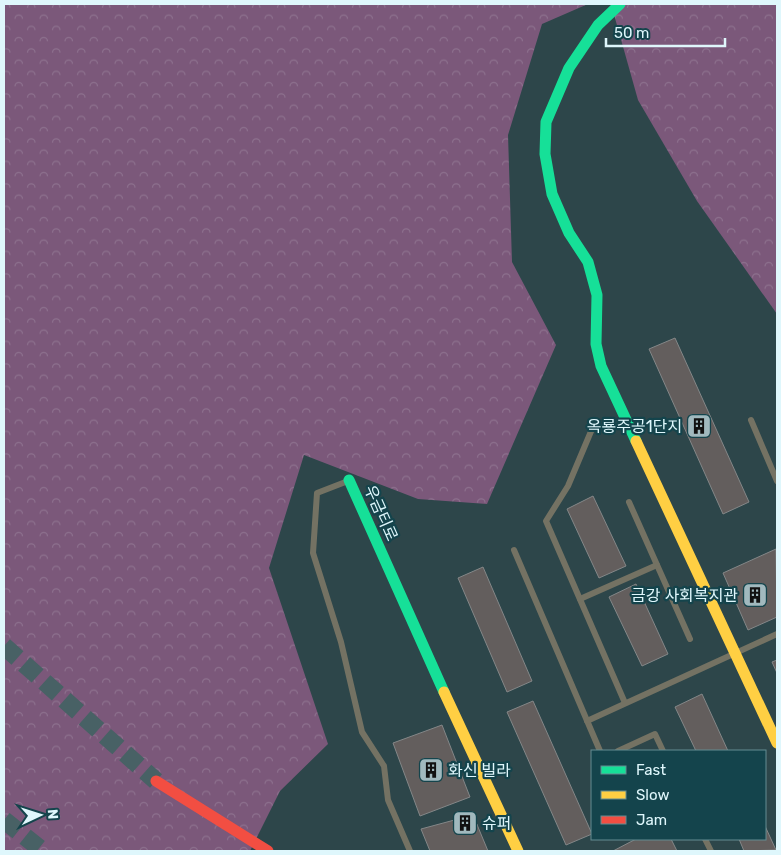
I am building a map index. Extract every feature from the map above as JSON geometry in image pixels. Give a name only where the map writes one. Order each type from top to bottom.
[{"type":"street","points":[[620,4],[598,24],[569,68],[546,122],[545,154],[552,194],[569,233],[588,262],[597,295],[596,344],[601,366],[777,743]]},
{"type":"street","name":"우금티로","points":[[349,480],[412,624],[518,851]]},
{"type":"street","points":[[156,781],[268,851]]},
{"type":"lane","points":[[751,420],[777,481]]},
{"type":"lane","points":[[592,429],[568,486],[546,521],[625,703]]},
{"type":"lane","name":"우금티로","points":[[349,480],[316,493],[312,553],[341,642],[362,732],[384,766],[388,800],[410,851]]},
{"type":"lane","points":[[629,502],[690,639]]},
{"type":"lane","points":[[514,550],[600,750]]},
{"type":"lane","points":[[580,599],[657,565]]},
{"type":"lane","points":[[587,721],[777,634]]},
{"type":"lane","points":[[620,750],[655,734],[663,750]]},
{"type":"green space","points":[[4,4],[588,4],[542,24],[508,135],[512,262],[556,345],[487,504],[418,499],[304,455],[269,568],[328,744],[280,791],[250,851],[4,851]]},
{"type":"green space","points":[[611,4],[777,4],[777,314],[697,201],[638,100]]},
{"type":"building","name":"옥룡주공1단지","points":[[675,338],[749,502],[723,514],[649,349]]},
{"type":"building","points":[[593,496],[626,566],[599,578],[567,509]]},
{"type":"building","name":"금강 사회복지관","points":[[776,549],[777,617],[748,630],[723,573]]},
{"type":"building","points":[[483,567],[532,681],[507,692],[458,578]]},
{"type":"building","points":[[636,584],[668,654],[642,666],[609,597]]},
{"type":"building","points":[[777,660],[777,673],[772,662]]},
{"type":"building","points":[[702,694],[728,750],[696,750],[675,707]]},
{"type":"building","points":[[533,701],[591,834],[566,845],[507,712]]},
{"type":"building","name":"화신 빌라","points":[[442,725],[470,797],[420,816],[393,743]]},
{"type":"building","name":"화신 빌라","points":[[473,815],[488,851],[430,851],[421,829]]},
{"type":"building","name":"슈퍼","points":[[473,815],[477,825],[457,831],[453,820]]},
{"type":"building","points":[[766,828],[776,850],[744,851],[739,840],[766,840]]},
{"type":"building","points":[[634,840],[672,840],[677,851],[613,851]]},
{"type":"tunnel","points":[[4,646],[156,781]]},
{"type":"tunnel","points":[[4,820],[43,851]]},
{"type":"traffic: fast","points":[[620,4],[598,25],[569,68],[546,122],[545,154],[552,194],[569,233],[588,262],[597,295],[596,344],[601,366],[636,441]]},
{"type":"traffic: fast","points":[[349,480],[444,692]]},
{"type":"traffic: slow","points":[[636,441],[777,743]]},
{"type":"traffic: slow","points":[[444,692],[518,851]]},
{"type":"traffic: jam","points":[[156,781],[268,851]]},
{"type":"place","name":"옥룡주공1단지","points":[[699,426]]},
{"type":"place","name":"금강 사회복지관","points":[[755,595]]},
{"type":"place","name":"화신 빌라","points":[[431,770]]},
{"type":"place","name":"슈퍼","points":[[465,823]]}]
